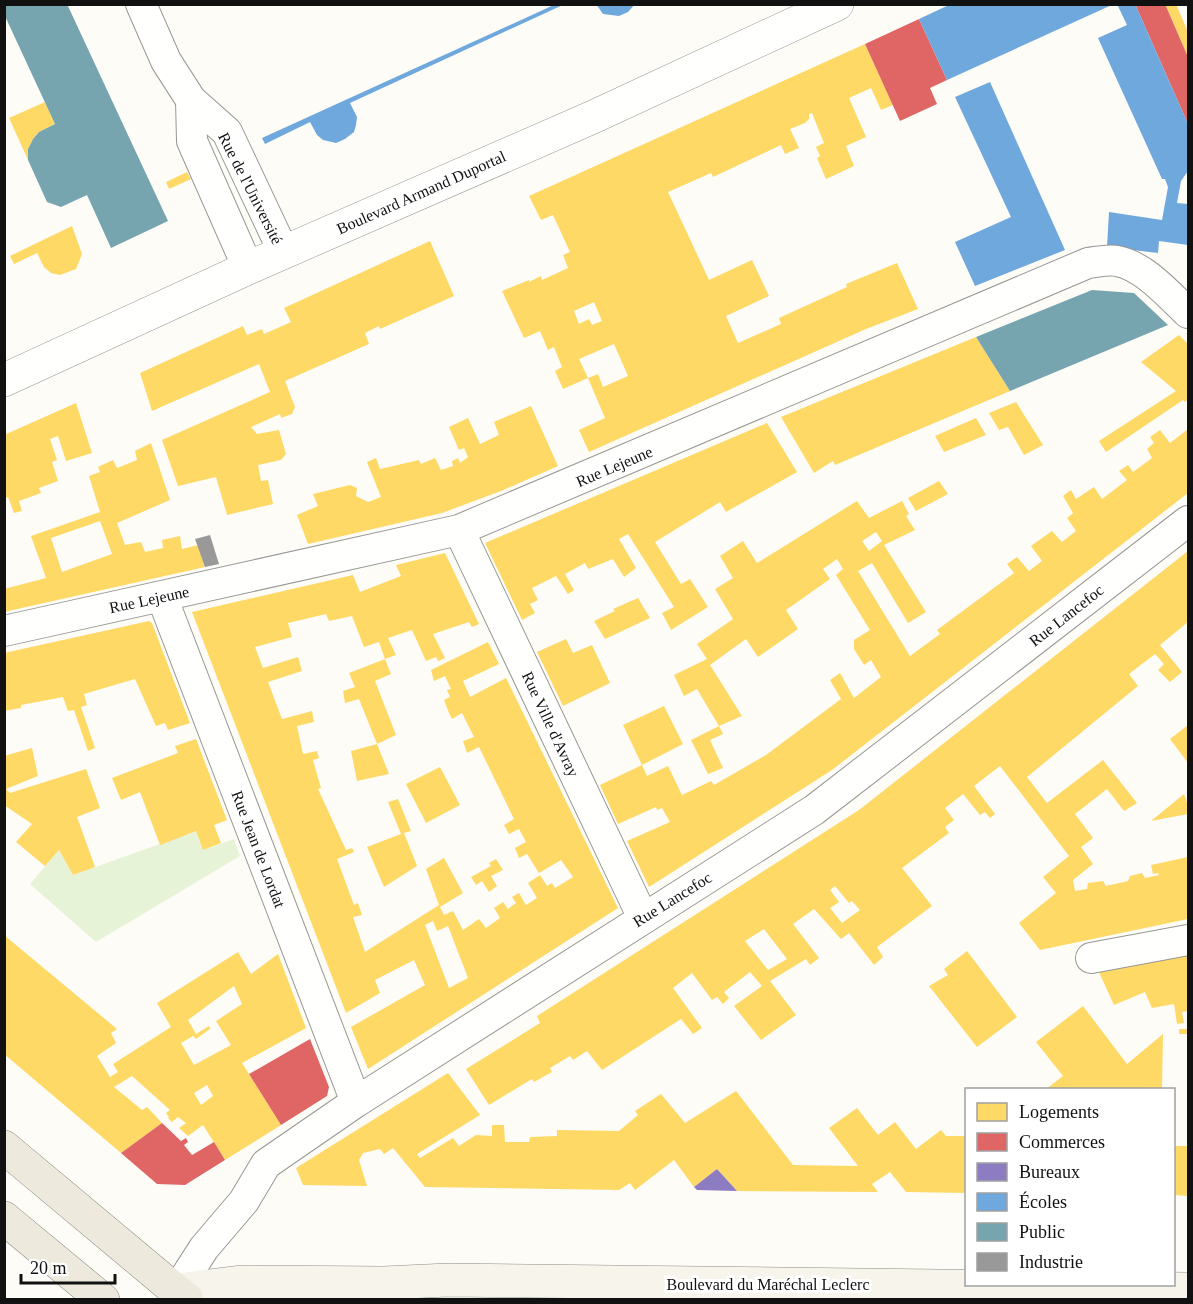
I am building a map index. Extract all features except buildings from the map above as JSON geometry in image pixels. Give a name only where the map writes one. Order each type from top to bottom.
[{"type":"main road","points":[[4,1147],[180,1296]]},
{"type":"main road","points":[[4,1218],[103,1299]]},
{"type":"main road","name":"Boulevard du Maréchal Leclerc","points":[[180,1296],[241,1282],[376,1291],[448,1280],[1067,1294],[1188,1289]]},
{"type":"street","name":"Rue de l'Université","points":[[141,4],[166,61],[191,100],[227,132],[284,253]]},
{"type":"street","name":"Boulevard Armand Duportal","points":[[4,380],[248,268],[593,117],[837,4]]},
{"type":"street","name":"Rue de l'Université","points":[[191,100],[192,141],[248,268]]},
{"type":"street","name":"Rue Lejeune","points":[[4,631],[459,531],[1088,263],[1114,260],[1131,265],[1162,288],[1188,313]]},
{"type":"street","name":"Rue Lancefoc","points":[[180,1296],[204,1248],[244,1201],[266,1164],[356,1102],[814,810],[1188,521]]},
{"type":"street","name":"Rue Ville d'Avray","points":[[459,531],[643,918]]},
{"type":"street","name":"Rue Jean de Lordat","points":[[162,597],[356,1102]]},
{"type":"street","points":[[1091,958],[1188,940]]},
{"type":"green space","points":[[196,831],[203,850],[234,839],[240,856],[96,942],[30,884],[59,850],[73,875]]}]
